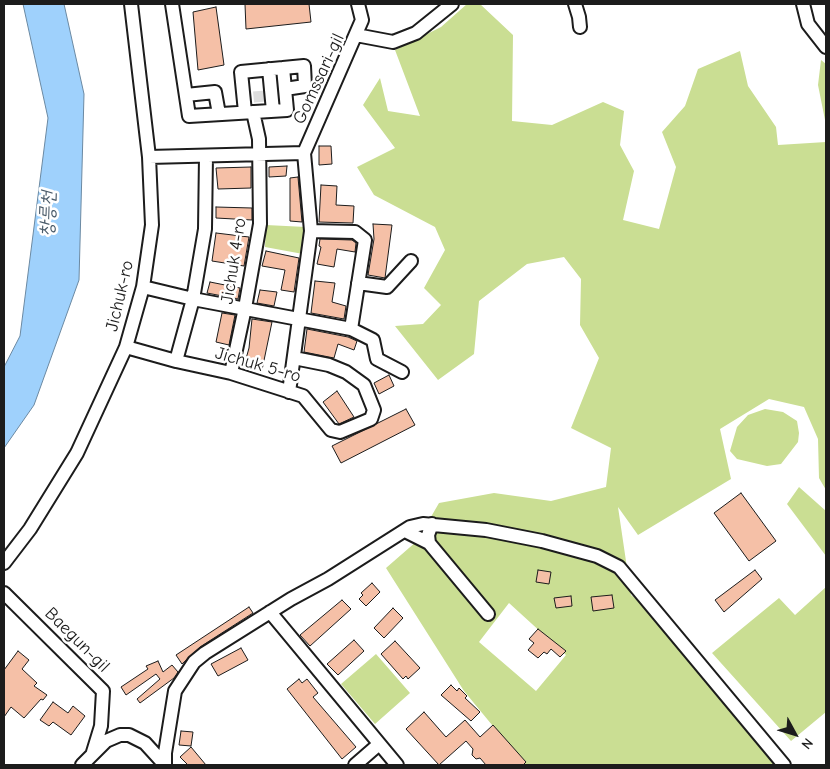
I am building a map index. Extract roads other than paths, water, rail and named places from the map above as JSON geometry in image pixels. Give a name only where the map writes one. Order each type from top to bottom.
[{"type":"street","name":"Jichuk-ro","points":[[4,563],[30,529],[77,453],[126,347],[143,287],[152,225],[148,157],[131,4]]},
{"type":"street","points":[[172,4],[189,116],[258,109],[287,110],[283,68]]},
{"type":"street","points":[[356,35],[362,20],[358,4]]},
{"type":"street","name":"Gomssari-gil","points":[[304,153],[356,35],[394,42],[416,33],[452,4]]},
{"type":"street","points":[[575,4],[580,17],[580,27]]},
{"type":"street","points":[[803,4],[808,24],[826,47]]},
{"type":"street","points":[[258,109],[241,72],[304,66],[305,86],[285,89]]},
{"type":"street","points":[[258,109],[269,69]]},
{"type":"street","points":[[186,96],[215,92],[219,114]]},
{"type":"street","name":"Jichuk 4-ro","points":[[231,373],[260,224],[258,109]]},
{"type":"street","points":[[148,157],[304,153],[311,231],[288,392]]},
{"type":"street","name":"Jichuk 4-ro","points":[[176,361],[193,299],[205,229],[206,156]]},
{"type":"street","points":[[311,231],[355,232],[365,240],[351,329]]},
{"type":"street","points":[[358,282],[387,287],[412,261]]},
{"type":"street","points":[[143,287],[193,299],[351,329],[373,340],[377,359],[402,372]]},
{"type":"street","name":"Jichuk 5-ro","points":[[126,347],[176,361],[231,373],[309,400],[330,430],[340,432],[370,419],[374,410],[364,384],[346,372],[329,365],[294,358]]},
{"type":"street","points":[[165,764],[173,701],[184,676],[205,653],[404,531],[419,524],[432,524],[486,530],[542,541],[597,556],[619,567],[784,765]]},
{"type":"street","points":[[429,543],[428,534],[432,524]]},
{"type":"street","points":[[404,531],[429,543],[488,614]]},
{"type":"street","name":"Baegun-gil","points":[[4,592],[103,691],[101,726],[93,752]]},
{"type":"street","points":[[270,612],[378,745],[397,765]]},
{"type":"street","name":"Baegun-gil","points":[[82,765],[93,752],[114,737],[129,734],[145,743],[165,764]]},
{"type":"street","points":[[355,765],[378,745]]},
{"type":"water","name":"창릉천","points":[[23,4],[64,4],[84,94],[79,280],[34,405],[4,448],[4,367],[20,336],[48,118]]},
{"type":"tunnel","points":[[259,91],[260,102]]}]
